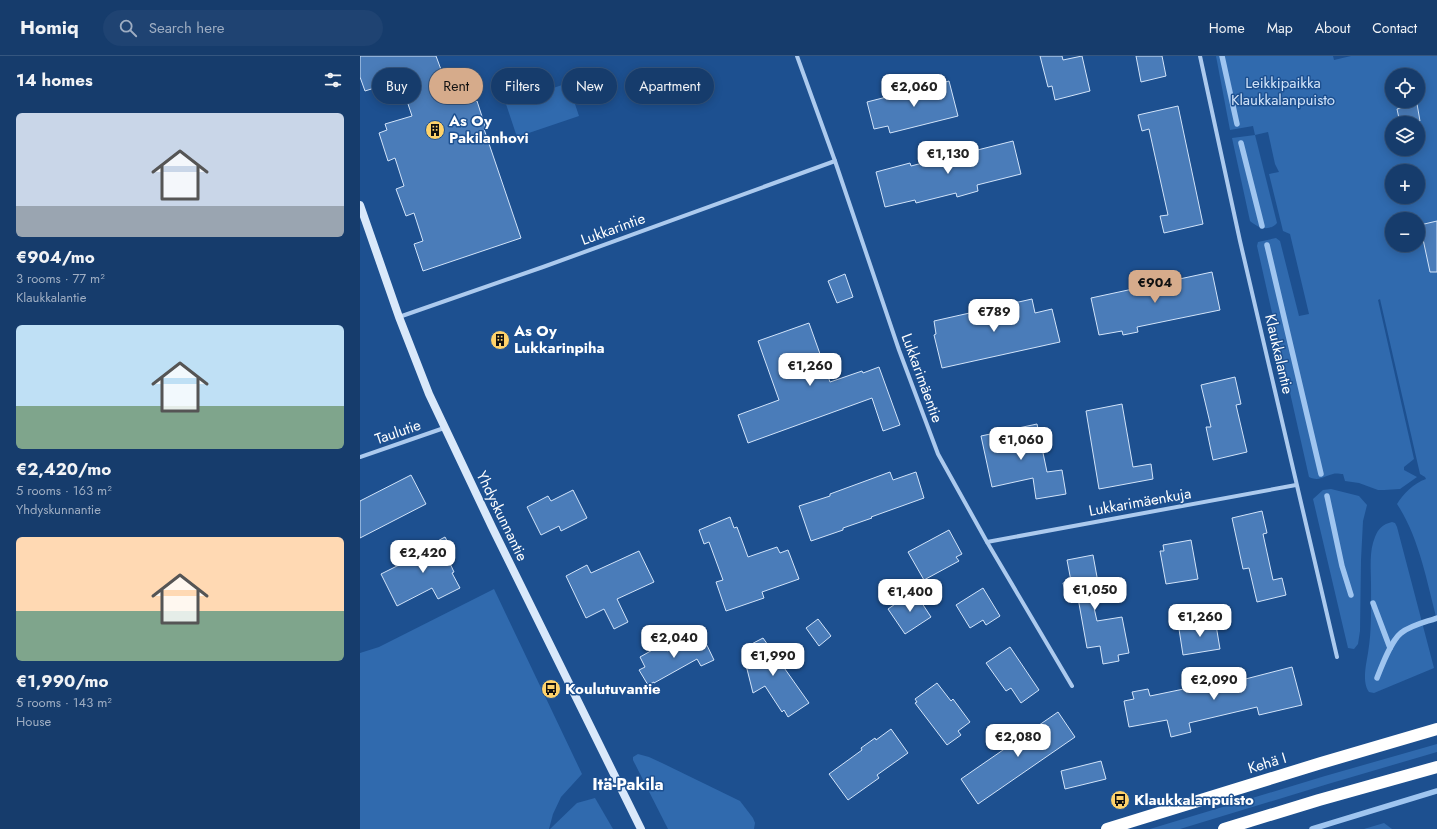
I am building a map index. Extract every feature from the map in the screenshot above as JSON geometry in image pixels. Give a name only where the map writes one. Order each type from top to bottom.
[{"type":"highway","name":"Kehä I","points":[[1107,829],[1437,729]]},
{"type":"highway","points":[[1224,829],[1437,767]]},
{"type":"main road","name":"Yhdyskunnantie","points":[[360,204],[399,317],[444,428],[641,829]]},
{"type":"street","name":"Lukkarimäentie","points":[[798,56],[835,160],[899,350],[938,454],[987,542],[1072,686]]},
{"type":"street","name":"Klaukkalantie","points":[[1200,56],[1240,241],[1337,657]]},
{"type":"street","name":"Lukkarintie","points":[[399,317],[543,267],[835,160]]},
{"type":"street","name":"Taulutie","points":[[360,457],[444,428]]},
{"type":"street","name":"Lukkarimäenkuja","points":[[987,542],[1296,485]]},
{"type":"green space","name":"Leikkipaikka Klaukkalanpuisto","points":[[1216,56],[1333,56],[1334,60],[1351,56],[1437,56],[1437,620],[1417,545],[1405,517],[1397,504],[1409,489],[1426,479],[1420,474],[1380,299],[1378,300],[1414,459],[1404,467],[1404,470],[1417,477],[1400,489],[1378,490],[1359,483],[1345,481],[1343,474],[1334,474],[1319,479],[1309,477],[1257,246],[1258,242],[1276,238],[1280,241],[1299,316],[1309,314],[1290,234],[1283,231],[1269,174],[1279,172],[1275,164],[1268,132],[1255,135],[1253,126],[1230,130]]},
{"type":"green space","points":[[562,85],[562,104],[575,104],[579,116],[517,137],[506,104],[554,104],[554,88]]},
{"type":"green space","points":[[1255,135],[1277,223],[1274,226],[1264,228],[1256,226],[1250,221],[1232,138]]},
{"type":"green space","points":[[1331,489],[1359,496],[1367,505],[1363,521],[1360,631],[1358,644],[1354,649],[1348,648],[1313,499],[1323,490]]},
{"type":"green space","points":[[1392,522],[1395,523],[1397,527],[1434,668],[1374,693],[1369,692],[1365,678],[1371,627],[1371,554],[1373,542],[1381,527]]},
{"type":"green space","points":[[494,589],[582,774],[561,797],[553,814],[549,829],[360,829],[360,653],[379,647]]},
{"type":"green space","points":[[1437,744],[1437,752],[1180,829],[1150,829],[1325,776]]},
{"type":"green space","points":[[638,754],[649,757],[740,801],[753,818],[755,823],[754,829],[668,829],[633,760],[633,757]]},
{"type":"green space","points":[[595,798],[613,829],[550,829],[577,803]]},
{"type":"green space","points":[[1384,823],[1392,829],[1364,829]]},
{"type":"building","points":[[360,56],[436,56],[440,68],[429,68],[429,104],[478,104],[486,129],[484,129],[521,238],[423,271],[414,244],[423,241],[414,213],[406,216],[396,189],[404,186],[395,158],[388,161],[379,133],[387,130],[385,124],[412,116],[408,104],[421,104],[421,68],[372,68],[372,89],[365,91],[360,77]]},
{"type":"building","points":[[1040,56],[1062,56],[1063,60],[1082,56],[1090,91],[1055,100],[1052,86],[1048,87]]},
{"type":"building","points":[[1136,56],[1162,56],[1166,76],[1141,82]]},
{"type":"building","points":[[949,81],[958,116],[890,133],[888,126],[874,129],[867,102]]},
{"type":"building","points":[[1178,106],[1203,224],[1164,233],[1160,216],[1168,215],[1149,129],[1142,131],[1138,115]]},
{"type":"building","points":[[1418,108],[1419,116],[1398,116],[1397,109]]},
{"type":"building","points":[[1013,141],[1021,174],[977,185],[978,191],[957,197],[956,193],[916,203],[915,200],[885,207],[876,172],[910,163],[911,166],[942,159]]},
{"type":"building","points":[[1437,221],[1437,272],[1430,272],[1425,248],[1425,224]]},
{"type":"building","points":[[1212,272],[1220,310],[1137,327],[1138,332],[1123,335],[1122,331],[1099,335],[1091,298]]},
{"type":"building","points":[[845,274],[853,297],[837,303],[828,281]]},
{"type":"building","points":[[1032,299],[1035,313],[1052,309],[1060,342],[942,368],[934,335],[936,334],[934,321]]},
{"type":"building","points":[[809,323],[830,382],[879,367],[900,425],[883,431],[872,398],[748,443],[738,415],[779,400],[758,341]]},
{"type":"building","points":[[1235,377],[1241,404],[1236,405],[1247,452],[1213,460],[1206,427],[1211,427],[1201,385]]},
{"type":"building","points":[[1122,404],[1133,467],[1151,464],[1153,479],[1099,489],[1086,411]]},
{"type":"building","points":[[1037,424],[1047,472],[1062,470],[1066,494],[1036,499],[1033,478],[992,487],[981,436]]},
{"type":"building","points":[[890,472],[893,480],[916,472],[924,498],[811,541],[799,506],[830,496],[830,494]]},
{"type":"building","points":[[411,475],[426,504],[360,538],[360,501]]},
{"type":"building","points":[[573,490],[587,518],[561,531],[559,526],[541,535],[527,507],[548,496],[551,501]]},
{"type":"building","points":[[1262,511],[1267,533],[1263,534],[1273,580],[1282,578],[1286,595],[1257,602],[1249,568],[1243,569],[1232,518]]},
{"type":"building","points":[[730,517],[734,528],[737,527],[748,557],[777,547],[780,553],[788,550],[799,579],[762,592],[764,598],[726,611],[716,582],[723,580],[709,542],[704,544],[699,530]]},
{"type":"building","points":[[949,530],[962,554],[956,557],[959,561],[924,580],[908,552]]},
{"type":"building","points":[[445,537],[454,554],[447,557],[454,572],[452,573],[460,588],[438,599],[432,588],[397,606],[381,574],[419,555],[417,552]]},
{"type":"building","points":[[1191,540],[1198,579],[1166,584],[1160,551],[1164,551],[1163,545]]},
{"type":"building","points":[[639,551],[654,582],[617,599],[628,622],[614,629],[604,609],[586,618],[566,576],[587,565],[591,573]]},
{"type":"building","points":[[1093,555],[1099,588],[1090,590],[1097,621],[1122,617],[1129,653],[1118,655],[1119,661],[1103,664],[1100,646],[1087,648],[1078,598],[1067,600],[1063,583],[1071,581],[1067,560]]},
{"type":"building","points":[[983,588],[1000,616],[986,625],[983,620],[970,628],[956,605]]},
{"type":"building","points":[[914,591],[931,617],[905,634],[888,609]]},
{"type":"building","points":[[818,619],[831,636],[819,646],[806,628]]},
{"type":"building","points":[[1215,619],[1220,649],[1183,655],[1179,629],[1192,627],[1192,623]]},
{"type":"building","points":[[702,635],[714,660],[701,666],[697,659],[648,685],[639,670],[645,667],[640,657],[663,644],[667,651]]},
{"type":"building","points":[[763,638],[809,703],[788,717],[784,710],[782,712],[765,686],[753,693],[742,649]]},
{"type":"building","points":[[1010,647],[1039,690],[1021,703],[1011,688],[1006,691],[986,663]]},
{"type":"building","points":[[1292,667],[1302,705],[1259,715],[1257,707],[1189,723],[1191,732],[1171,737],[1167,720],[1129,727],[1124,701],[1134,699],[1132,692],[1148,689],[1150,696],[1203,685],[1202,681],[1228,675],[1230,683]]},
{"type":"building","points":[[937,683],[951,701],[953,699],[970,722],[958,731],[961,735],[947,745],[915,703],[917,702],[915,699]]},
{"type":"building","points":[[1058,712],[1075,737],[978,804],[961,779]]},
{"type":"building","points":[[891,729],[908,753],[877,775],[879,778],[848,800],[829,774],[862,750],[861,748],[875,738],[876,740]]},
{"type":"building","points":[[1101,761],[1106,779],[1065,789],[1061,771]]},
{"type":"waterway","points":[[1222,56],[1237,124]]},
{"type":"waterway","points":[[1241,143],[1262,226]]},
{"type":"waterway","points":[[1267,245],[1321,474]]},
{"type":"waterway","points":[[1327,496],[1342,566],[1351,595]]},
{"type":"waterway","points":[[1373,603],[1390,648]]},
{"type":"waterway","points":[[1377,678],[1387,654],[1397,637],[1409,628],[1437,618]]},
{"type":"waterway","points":[[1312,829],[1437,791]]},
{"type":"place","name":"As Oy Pakilanhovi","points":[[435,130]]},
{"type":"place","name":"As Oy Lukkarinpiha","points":[[500,340]]},
{"type":"place","name":"Koulutuvantie","points":[[551,689]]},
{"type":"place","name":"Klaukkalanpuisto","points":[[1120,800]]},
{"type":"district","name":"Itä-Pakila","points":[[628,784]]}]
